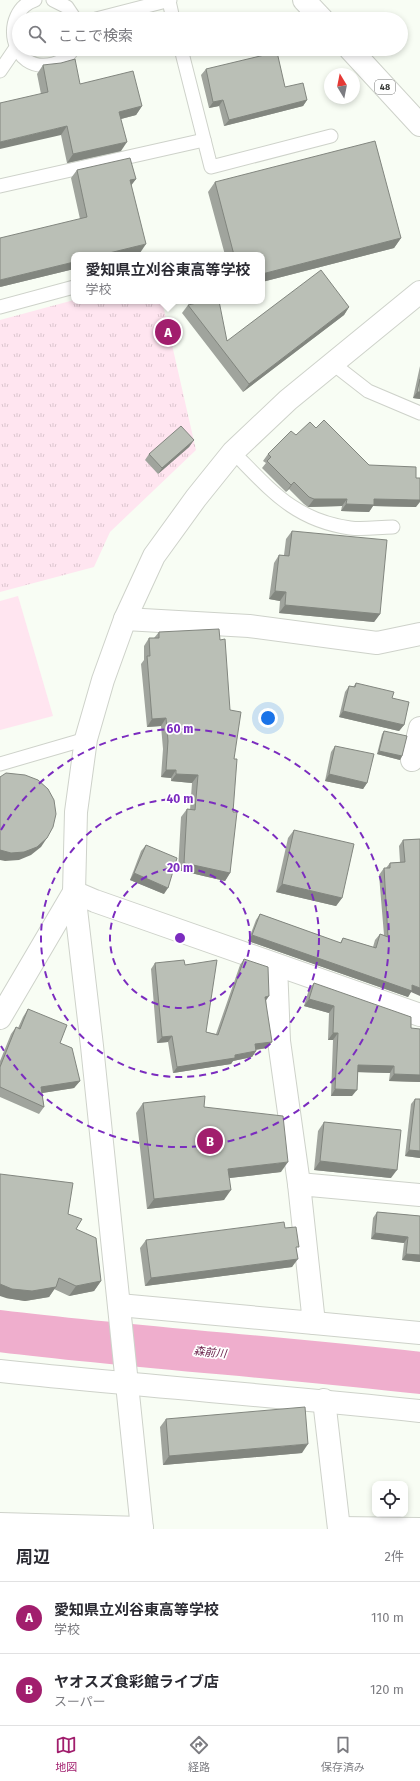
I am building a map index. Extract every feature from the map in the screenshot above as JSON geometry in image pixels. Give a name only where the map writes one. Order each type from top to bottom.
[{"type":"street","points":[[304,0],[315,12]]},
{"type":"street","name":"48","points":[[356,56],[420,125]]},
{"type":"street","points":[[0,1524],[142,1529],[92,1046],[74,892],[76,812],[86,739],[103,680],[125,619],[154,556],[196,498],[233,452],[288,400],[420,292]]},
{"type":"street","points":[[125,619],[249,626],[377,643],[420,634]]},
{"type":"street","points":[[412,760],[420,728]]},
{"type":"street","points":[[74,892],[95,901],[420,1015]]},
{"type":"street","points":[[0,1018],[74,892]]},
{"type":"street","points":[[276,965],[279,1041],[299,1184],[314,1323]]},
{"type":"street","points":[[299,1184],[420,1195]]},
{"type":"street","points":[[119,1305],[420,1333]]},
{"type":"street","points":[[0,1370],[128,1384],[324,1400],[420,1411]]},
{"type":"street","points":[[324,1400],[339,1529],[420,1529]]},
{"type":"lane","points":[[19,12],[23,6],[35,0]]},
{"type":"lane","points":[[53,0],[67,7],[70,12]]},
{"type":"lane","points":[[123,12],[169,0],[172,12]]},
{"type":"lane","points":[[12,21],[12,42]]},
{"type":"lane","points":[[0,71],[12,53]]},
{"type":"lane","points":[[20,56],[29,62],[38,65],[48,65],[67,56]]},
{"type":"lane","points":[[183,56],[211,167],[331,136]]},
{"type":"lane","points":[[0,186],[204,140]]},
{"type":"lane","points":[[0,307],[71,288]]},
{"type":"lane","points":[[332,363],[368,391],[420,414]]},
{"type":"lane","points":[[233,452],[287,505],[314,520],[351,529],[393,527]]},
{"type":"lane","points":[[0,764],[86,739]]},
{"type":"green space","points":[[71,301],[71,304],[163,304],[196,450],[110,532],[94,567],[0,592],[0,320]]},
{"type":"green space","points":[[18,596],[53,716],[0,730],[0,601]]},
{"type":"building","points":[[260,56],[278,56],[285,87],[303,83],[307,100],[229,120],[223,100],[213,102],[206,69]]},
{"type":"building","points":[[75,59],[80,84],[133,71],[142,106],[119,112],[127,142],[73,154],[67,126],[0,142],[0,103],[48,92],[43,65],[61,63]]},
{"type":"building","points":[[375,141],[401,238],[265,273],[265,252],[233,252],[215,182]]},
{"type":"building","points":[[130,158],[136,179],[130,180],[146,244],[113,252],[71,252],[71,263],[0,280],[0,238],[87,217],[77,170]]},
{"type":"building","points":[[321,270],[349,307],[249,384],[188,305],[220,304],[227,341]]},
{"type":"building","points":[[420,379],[420,392],[417,392]]},
{"type":"building","points":[[324,420],[369,465],[416,467],[416,478],[420,478],[420,500],[374,499],[374,505],[346,504],[347,499],[314,499],[309,497],[294,482],[291,485],[267,461],[271,457],[268,454],[291,431],[296,435],[310,422],[316,428]]},
{"type":"building","points":[[181,426],[194,440],[162,468],[149,454]]},
{"type":"building","points":[[292,531],[387,540],[380,614],[285,605],[286,592],[275,591],[279,555],[289,556]]},
{"type":"building","points":[[219,629],[220,640],[225,639],[230,710],[241,712],[234,759],[237,759],[233,812],[237,812],[230,873],[184,863],[187,809],[195,810],[198,775],[176,774],[176,770],[166,770],[168,741],[166,718],[152,719],[147,656],[150,656],[149,638],[159,638],[159,632]]},
{"type":"building","points":[[356,683],[394,692],[392,698],[409,702],[404,725],[343,711],[349,686],[355,687]]},
{"type":"building","points":[[384,731],[407,736],[402,756],[379,751]]},
{"type":"building","points":[[335,746],[374,754],[367,783],[329,774]]},
{"type":"building","points":[[6,773],[25,775],[38,780],[48,789],[54,800],[56,814],[53,827],[47,838],[37,847],[24,852],[11,853],[0,850],[0,777]]},
{"type":"building","points":[[294,830],[354,844],[342,898],[282,884]]},
{"type":"building","points":[[420,839],[420,988],[412,985],[412,991],[252,935],[260,914],[341,943],[343,938],[376,948],[380,934],[388,937],[384,868],[390,868],[390,863],[405,862],[403,840]]},
{"type":"building","points":[[146,845],[177,858],[168,888],[134,873]]},
{"type":"building","points":[[244,959],[268,967],[269,996],[265,997],[272,1042],[255,1044],[256,1051],[235,1055],[235,1058],[177,1067],[172,1036],[162,1037],[155,963],[184,960],[185,965],[217,960],[206,1032],[218,1035]]},
{"type":"building","points":[[314,983],[411,1017],[411,1028],[420,1029],[420,1075],[394,1074],[394,1066],[358,1065],[357,1090],[335,1089],[338,1033],[333,1033],[334,1006],[309,999]]},
{"type":"building","points":[[28,1009],[67,1025],[60,1043],[72,1048],[80,1081],[41,1087],[44,1107],[0,1087],[0,1067],[16,1027],[20,1029]]},
{"type":"building","points":[[205,1096],[204,1107],[283,1116],[288,1162],[228,1169],[231,1190],[154,1199],[143,1103]]},
{"type":"building","points":[[415,1099],[420,1099],[420,1151],[409,1150]]},
{"type":"building","points":[[324,1122],[401,1130],[397,1170],[320,1161]]},
{"type":"building","points":[[0,1174],[73,1183],[68,1214],[82,1219],[76,1229],[96,1238],[101,1281],[76,1286],[59,1278],[56,1287],[32,1291],[12,1289],[0,1284]]},
{"type":"building","points":[[377,1212],[420,1216],[420,1255],[406,1254],[408,1237],[375,1233]]},
{"type":"building","points":[[284,1222],[285,1228],[296,1227],[299,1247],[296,1247],[298,1259],[151,1278],[146,1240]]},
{"type":"building","points":[[305,1407],[308,1444],[169,1456],[166,1419]]},
{"type":"waterway","name":"森前川","points":[[0,1331],[420,1373]]},
{"type":"place","name":"愛知県立刈谷東高等学校","points":[[168,332]]},
{"type":"place","name":"ヤオスズ食彩館ライブ店","points":[[210,1141]]}]
